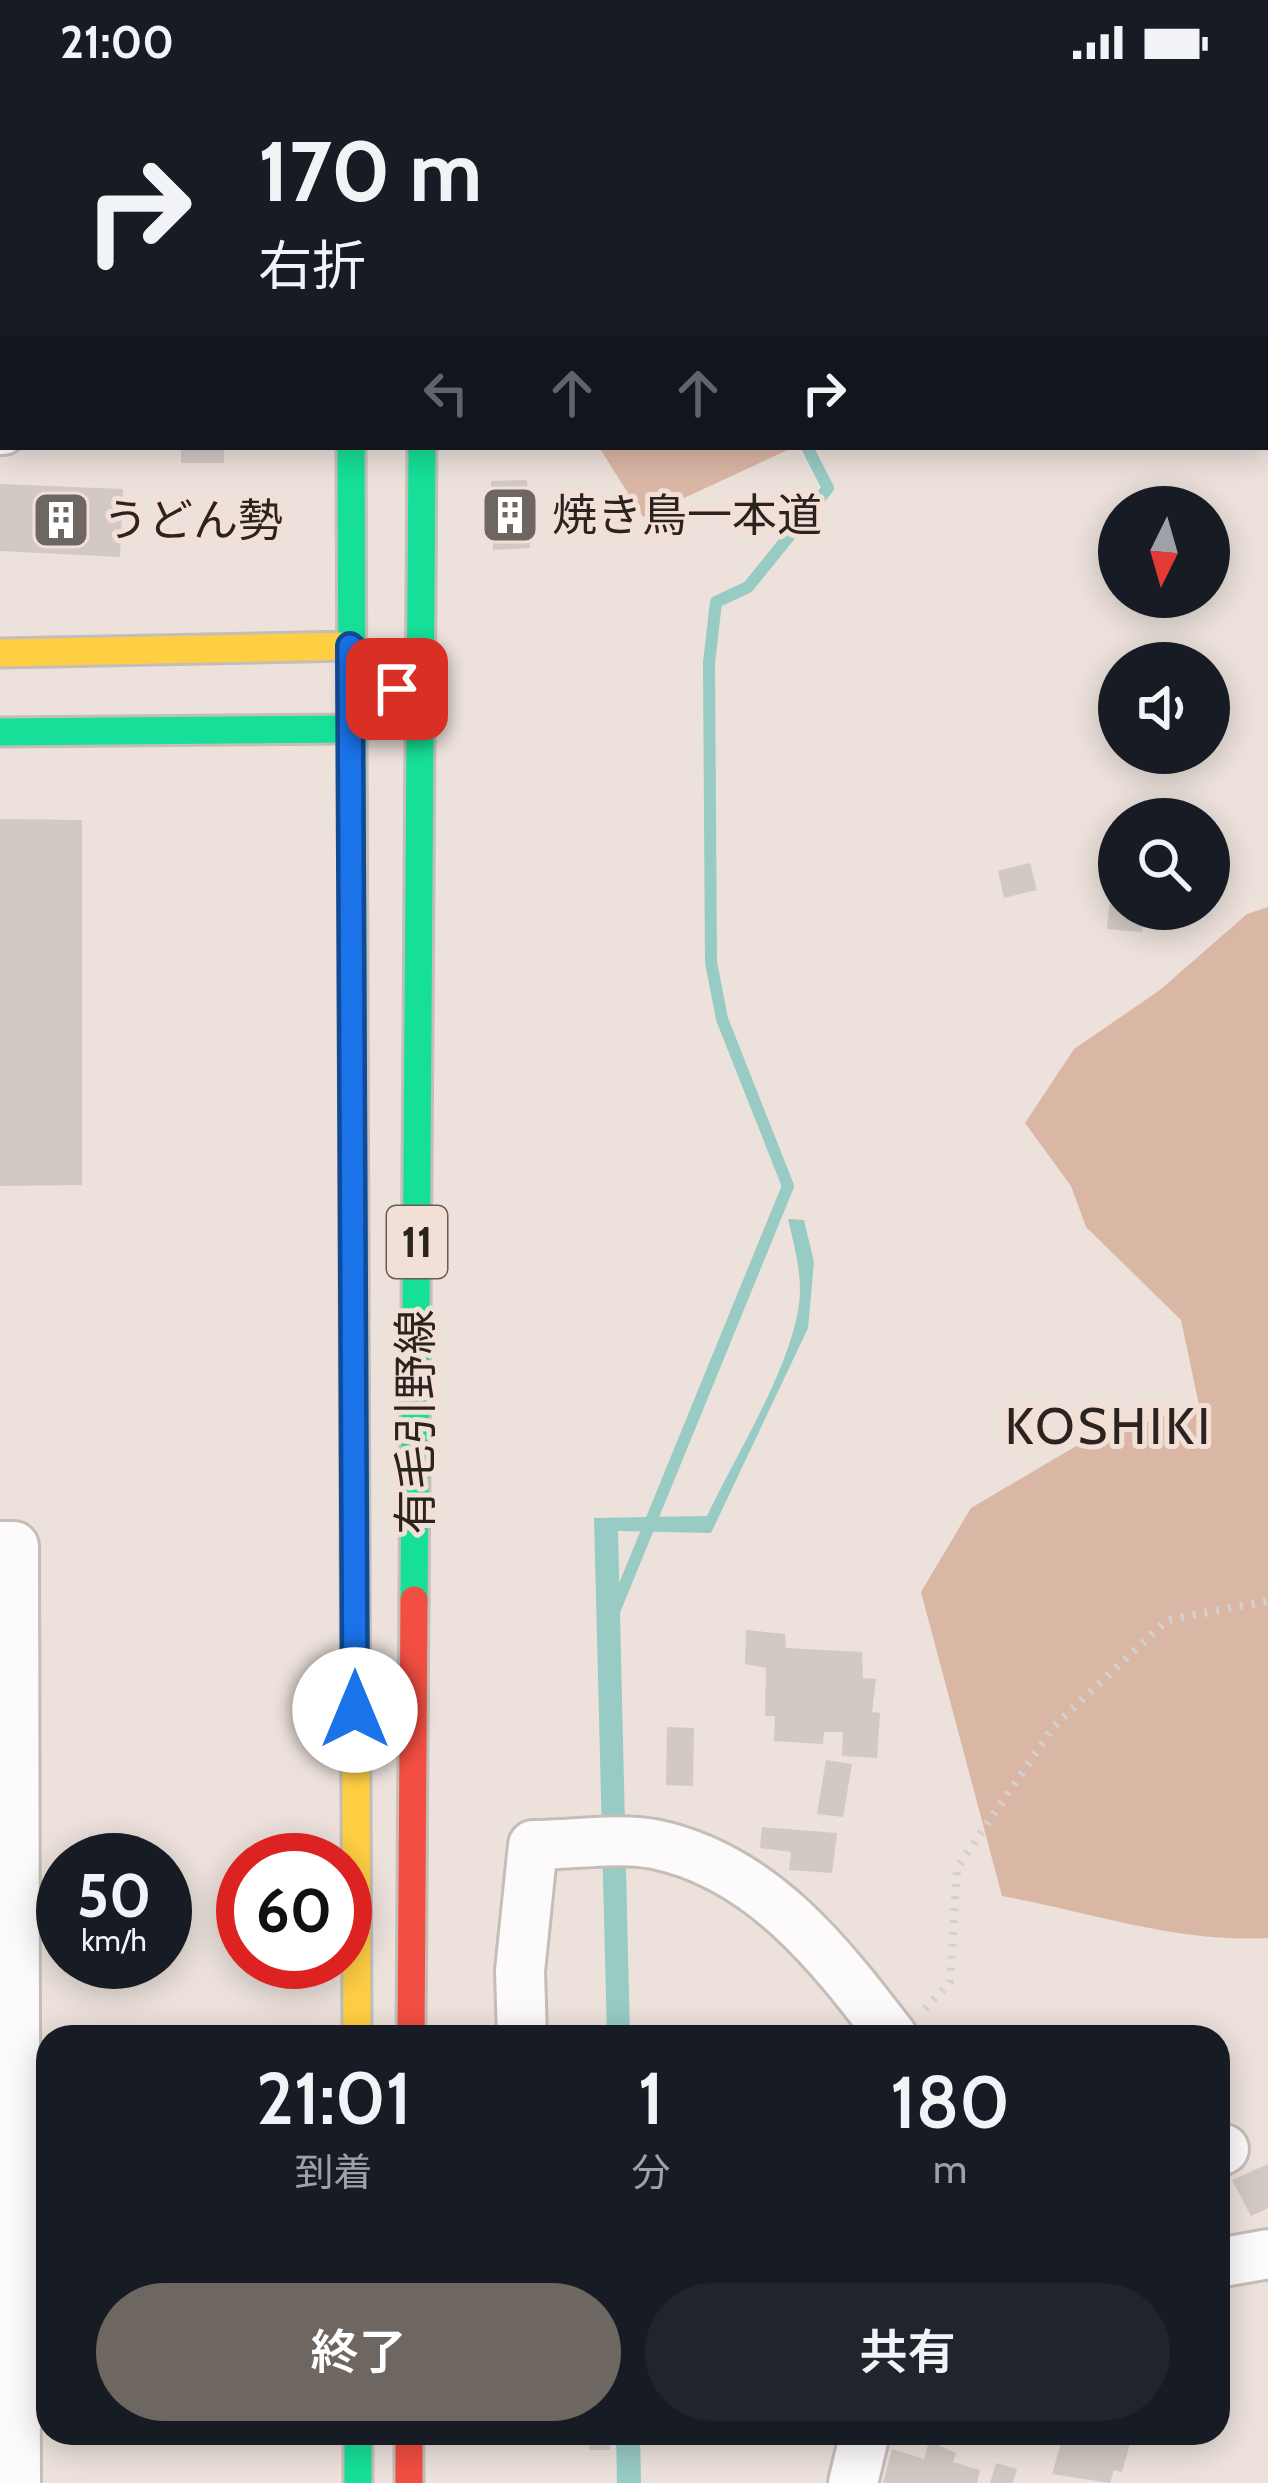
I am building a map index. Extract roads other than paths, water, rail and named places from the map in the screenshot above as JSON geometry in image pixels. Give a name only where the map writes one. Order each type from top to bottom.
[{"type":"main road","name":"有毛引野線","points":[[352,450],[349,729],[357,2025]]},
{"type":"main road","name":"有毛引野線","points":[[411,2025],[422,450]]},
{"type":"main road","points":[[0,653],[350,646],[421,710]]},
{"type":"main road","points":[[0,732],[349,729],[421,710]]},
{"type":"main road","points":[[358,2445],[358,2483]]},
{"type":"main road","points":[[409,2483],[410,2445]]},
{"type":"street","points":[[0,1546],[14,1546],[7,1810],[8,2054],[21,2297],[16,2483]]},
{"type":"street","points":[[522,2025],[520,1971],[533,1845],[651,1844],[726,1868],[807,1930],[898,2025]]},
{"type":"street","points":[[1230,2261],[1268,2254]]},
{"type":"street","points":[[853,2483],[862,2445]]},
{"type":"water","points":[[788,1219],[804,1220],[814,1262],[808,1328],[711,1533],[618,1531],[630,2025],[607,2025],[594,1518],[707,1516],[783,1362],[798,1311],[798,1265]]},
{"type":"water","points":[[616,2445],[640,2445],[641,2483],[617,2483]]},
{"type":"waterway","points":[[613,1614],[788,1186],[722,1019],[711,962],[709,663],[716,602],[748,587],[828,488],[809,450]]},
{"type":"place","name":"焼き鳥一本道","points":[[510,515]]},
{"type":"place","name":"うどん勢","points":[[61,520]]},
{"type":"district","name":"KOSHIKI","points":[[1109,1426]]}]
